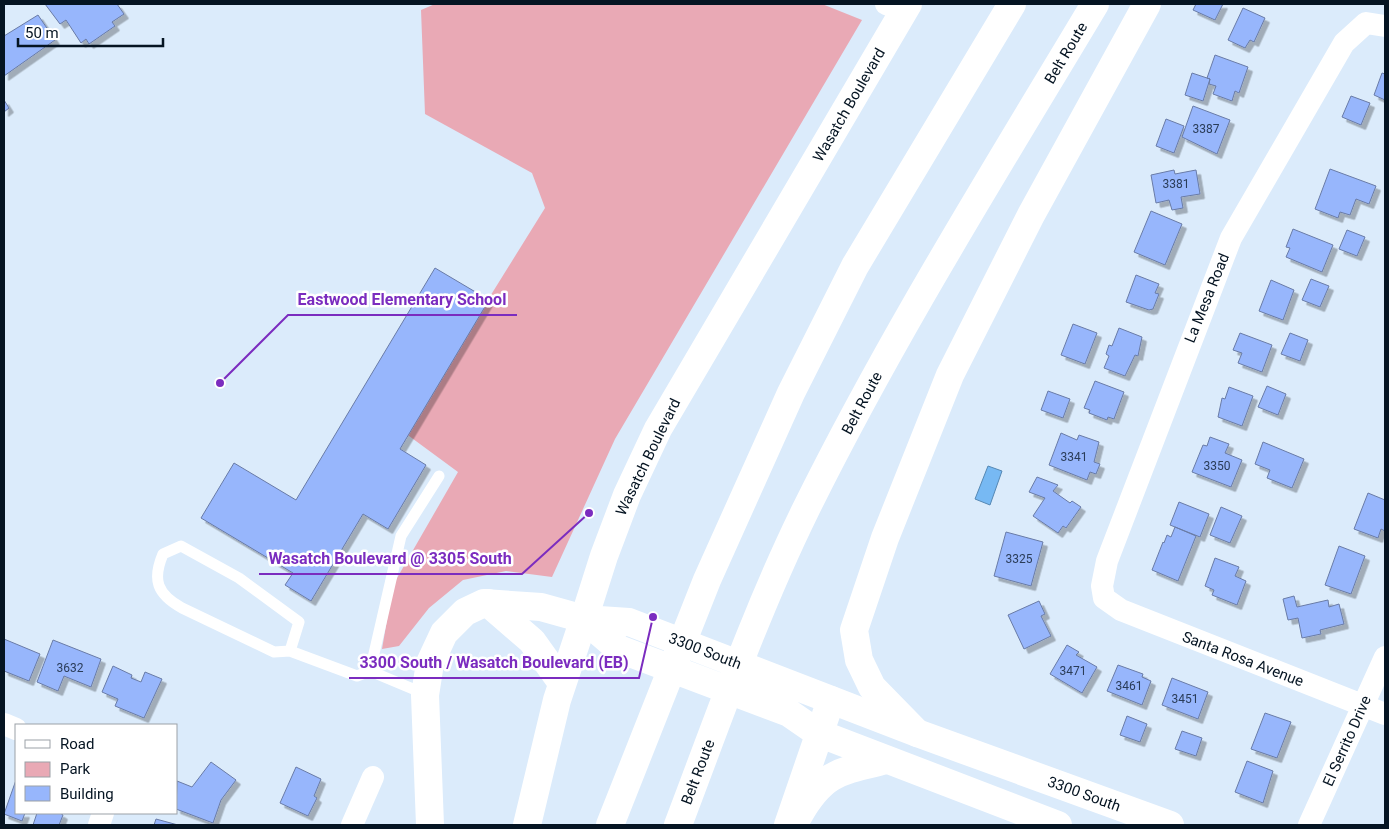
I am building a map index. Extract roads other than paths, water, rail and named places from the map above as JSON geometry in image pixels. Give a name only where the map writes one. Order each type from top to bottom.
[{"type":"main road","points":[[610,825],[706,580],[791,393],[855,266],[1012,4]]},
{"type":"main road","name":"Belt Route","points":[[678,825],[756,621],[804,512],[895,340],[1095,4]]},
{"type":"main road","points":[[917,733],[872,687],[859,660],[854,630],[885,538],[950,374],[1031,215],[1147,4]]},
{"type":"main road","name":"Wasatch Boulevard","points":[[527,825],[562,683],[604,556],[627,495],[658,429],[899,6]]},
{"type":"main road","points":[[488,603],[532,641],[562,683]]},
{"type":"main road","points":[[430,825],[425,694],[430,663],[444,633],[465,612],[488,603],[541,607],[584,619]]},
{"type":"main road","name":"3300 South","points":[[584,619],[630,622],[917,733],[1170,825]]},
{"type":"main road","name":"3300 South","points":[[584,619],[619,649],[789,713],[818,733],[1058,825]]},
{"type":"main road","points":[[788,825],[818,733],[831,700]]},
{"type":"main road","points":[[794,825],[811,794],[837,772],[887,760]]},
{"type":"street","name":"La Mesa Road","points":[[1104,598],[1102,586],[1106,560],[1220,263],[1245,212],[1344,43],[1376,24]]},
{"type":"street","name":"Santa Rosa Avenue","points":[[1104,598],[1132,615],[1385,714]]},
{"type":"street","name":"El Serrito Drive","points":[[1309,825],[1385,657]]},
{"type":"street","points":[[352,825],[373,777]]},
{"type":"lane","points":[[370,672],[401,536],[439,476]]},
{"type":"lane","points":[[290,651],[299,622],[239,578],[181,546],[163,554],[156,570],[159,589],[168,601],[274,652],[290,651],[357,676],[370,672],[425,694]]},
{"type":"water","points":[[988,466],[1002,471],[990,505],[975,499]]},
{"type":"place","name":"Eastwood Elementary School","points":[[220,383]]},
{"type":"place","name":"Wasatch Boulevard @ 3305 South","points":[[589,513]]},
{"type":"place","name":"3300 South / Wasatch Boulevard (EB)","points":[[653,617]]}]
